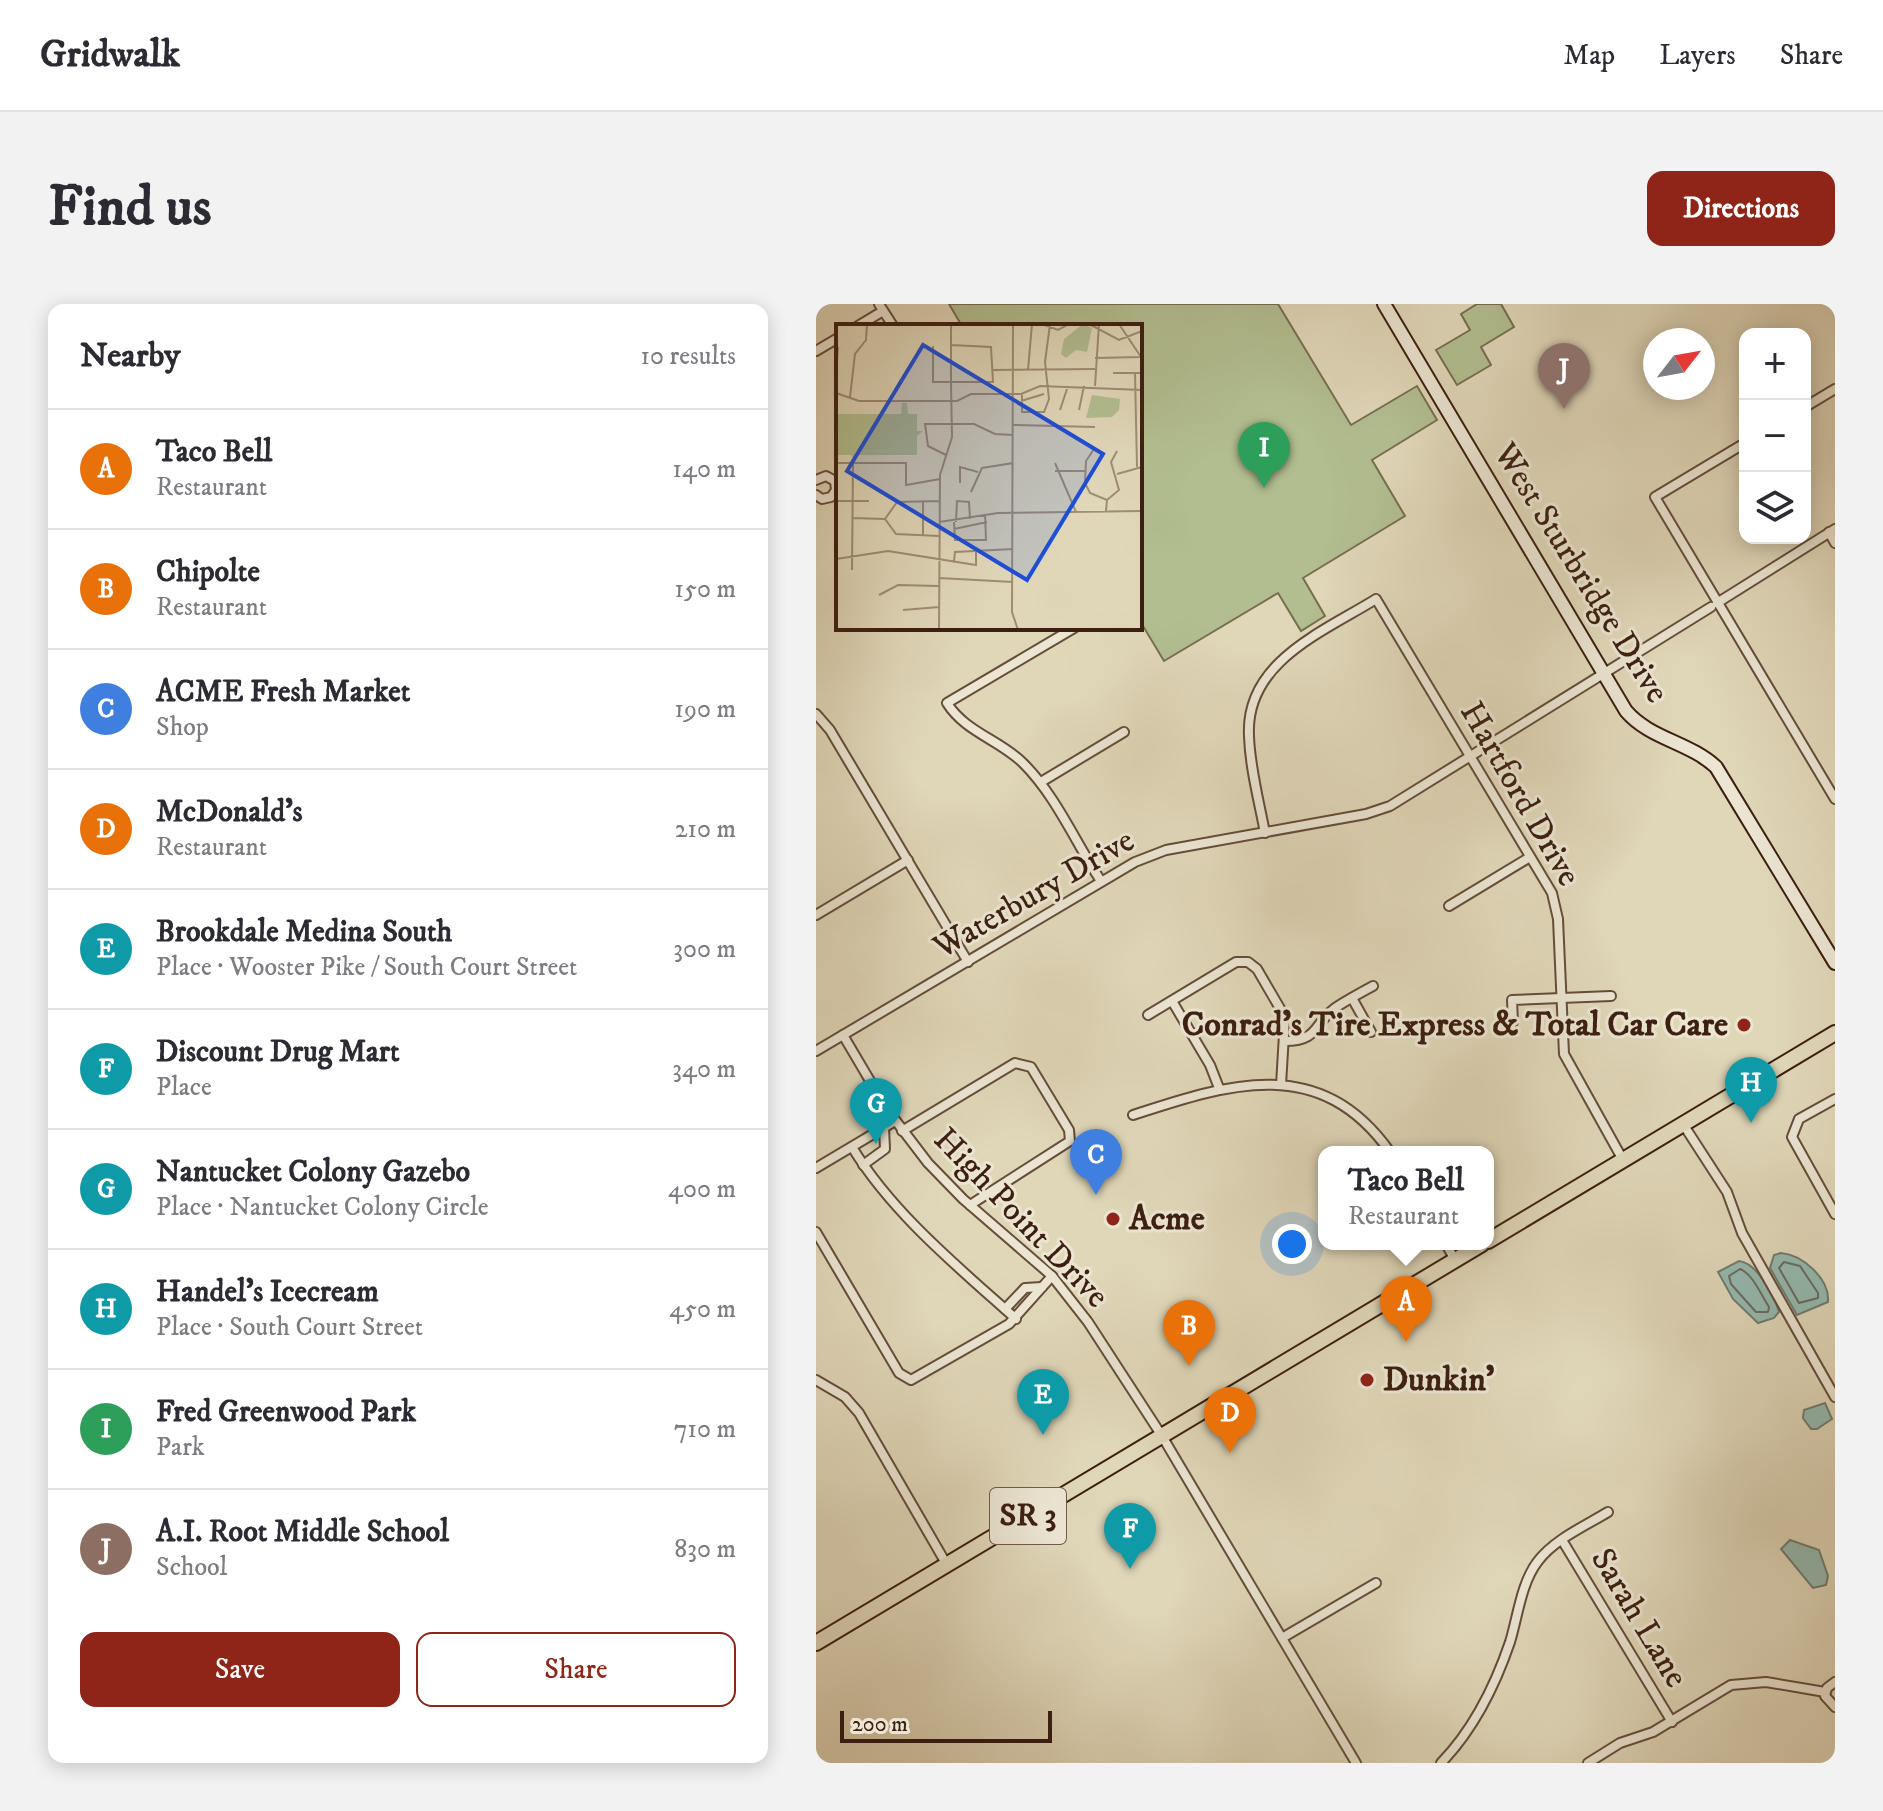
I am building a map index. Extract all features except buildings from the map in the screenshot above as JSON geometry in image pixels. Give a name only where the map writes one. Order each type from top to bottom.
[{"type":"main road","points":[[1494,1237],[1835,1033]]},
{"type":"main road","name":"SR 3","points":[[816,1643],[1472,1250]]},
{"type":"street","name":"West Sturbridge Drive","points":[[1384,304],[1626,711],[1641,726],[1696,751],[1723,777],[1835,963]]},
{"type":"street","points":[[860,324],[881,307],[892,324]]},
{"type":"street","points":[[816,351],[836,339]]},
{"type":"street","points":[[1811,403],[1835,389]]},
{"type":"street","points":[[1739,447],[1655,497],[1715,604],[1835,799]]},
{"type":"street","points":[[816,480],[826,476],[836,481]]},
{"type":"street","points":[[816,495],[822,499],[831,497],[836,490]]},
{"type":"street","name":"Waterbury Drive","points":[[816,1051],[1101,881],[1166,850],[1379,811],[1832,530]]},
{"type":"street","points":[[1832,530],[1835,543]]},
{"type":"street","name":"Hartford Drive","points":[[1265,833],[1249,733],[1257,693],[1271,670],[1291,652],[1376,599],[1556,903],[1563,1044],[1568,1065],[1623,1160]]},
{"type":"street","points":[[1071,630],[947,703],[963,721],[1011,753],[1041,782],[1101,881]]},
{"type":"street","points":[[816,714],[830,730],[968,962]]},
{"type":"street","points":[[1041,782],[1124,732]]},
{"type":"street","points":[[1449,906],[1530,857]]},
{"type":"street","points":[[816,915],[908,860]]},
{"type":"street","points":[[1148,1015],[1236,962],[1248,962],[1257,969],[1282,1012],[1285,1041],[1281,1085]]},
{"type":"street","points":[[1285,1041],[1299,1041],[1311,1035],[1333,1010],[1373,986]]},
{"type":"street","points":[[1513,1022],[1512,1000],[1611,996]]},
{"type":"street","points":[[1352,998],[1371,1032]]},
{"type":"street","points":[[1172,1001],[1210,1065],[1219,1088]]},
{"type":"street","name":"High Point Drive","points":[[843,1035],[902,1131],[970,1205],[1052,1276],[1108,1350],[1356,1763]]},
{"type":"street","points":[[902,1131],[1015,1063],[1031,1067],[1069,1130],[1070,1141],[970,1205]]},
{"type":"street","points":[[1133,1115],[1219,1088],[1253,1083],[1281,1085],[1337,1104],[1363,1122],[1385,1146]]},
{"type":"street","points":[[1835,1099],[1799,1119],[1792,1137],[1835,1214]]},
{"type":"street","points":[[816,1168],[895,1121]]},
{"type":"street","points":[[1683,1124],[1727,1192],[1742,1233],[1835,1397]]},
{"type":"street","points":[[863,1165],[885,1149],[884,1128]]},
{"type":"street","points":[[852,1147],[863,1165],[916,1225],[1016,1319]]},
{"type":"street","points":[[816,1232],[899,1373],[907,1379],[916,1378],[1016,1319],[1052,1276]]},
{"type":"street","points":[[1449,1250],[1455,1260]]},
{"type":"street","points":[[1005,1309],[1025,1288],[1042,1287]]},
{"type":"street","points":[[816,1380],[845,1397],[859,1413],[947,1565]]},
{"type":"street","points":[[1441,1763],[1472,1726],[1496,1681],[1531,1571],[1543,1555],[1562,1540],[1608,1512]]},
{"type":"street","name":"Sarah Lane","points":[[1562,1540],[1672,1722]]},
{"type":"street","points":[[1282,1638],[1376,1583]]},
{"type":"street","points":[[1588,1763],[1620,1743],[1672,1722],[1731,1685],[1747,1682],[1825,1692]]},
{"type":"street","points":[[1825,1692],[1835,1682]]},
{"type":"street","points":[[1825,1692],[1828,1703],[1835,1707]]},
{"type":"green space","points":[[949,304],[1278,304],[1351,425],[1417,386],[1437,420],[1372,460],[1405,516],[1303,578],[1325,616],[1301,631],[1278,593],[1164,661],[1142,624],[1142,324],[961,324]]},
{"type":"green space","points":[[1477,304],[1501,304],[1514,327],[1481,347],[1491,365],[1457,385],[1436,350],[1470,330],[1461,314]]},
{"type":"water","points":[[1781,1253],[1798,1258],[1814,1270],[1825,1285],[1828,1302],[1797,1315],[1770,1268],[1774,1255]]},
{"type":"water","points":[[1739,1261],[1752,1267],[1769,1289],[1779,1312],[1774,1318],[1758,1323],[1733,1299],[1718,1272]]},
{"type":"water","points":[[1825,1403],[1832,1419],[1817,1429],[1811,1429],[1803,1418],[1804,1410]]},
{"type":"water","points":[[1790,1540],[1819,1550],[1828,1576],[1826,1585],[1813,1588],[1781,1549]]},
{"type":"place","name":"A.I. Root Middle School","points":[[1564,409]]},
{"type":"place","name":"Fred Greenwood Park","points":[[1264,488]]},
{"type":"place","name":"Conrad's Tire Express & Total Car Care","points":[[1744,1025]]},
{"type":"place","name":"Handel's Icecream","points":[[1751,1123]]},
{"type":"place","name":"Nantucket Colony Gazebo","points":[[876,1144]]},
{"type":"place","name":"ACME Fresh Market","points":[[1096,1195]]},
{"type":"place","name":"Acme","points":[[1113,1219]]},
{"type":"place","name":"Taco Bell","points":[[1406,1342]]},
{"type":"place","name":"Chipolte","points":[[1189,1366]]},
{"type":"place","name":"Dunkin'","points":[[1367,1380]]},
{"type":"place","name":"Brookdale Medina South","points":[[1043,1435]]},
{"type":"place","name":"McDonald's","points":[[1230,1453]]},
{"type":"place","name":"Discount Drug Mart","points":[[1130,1569]]}]
